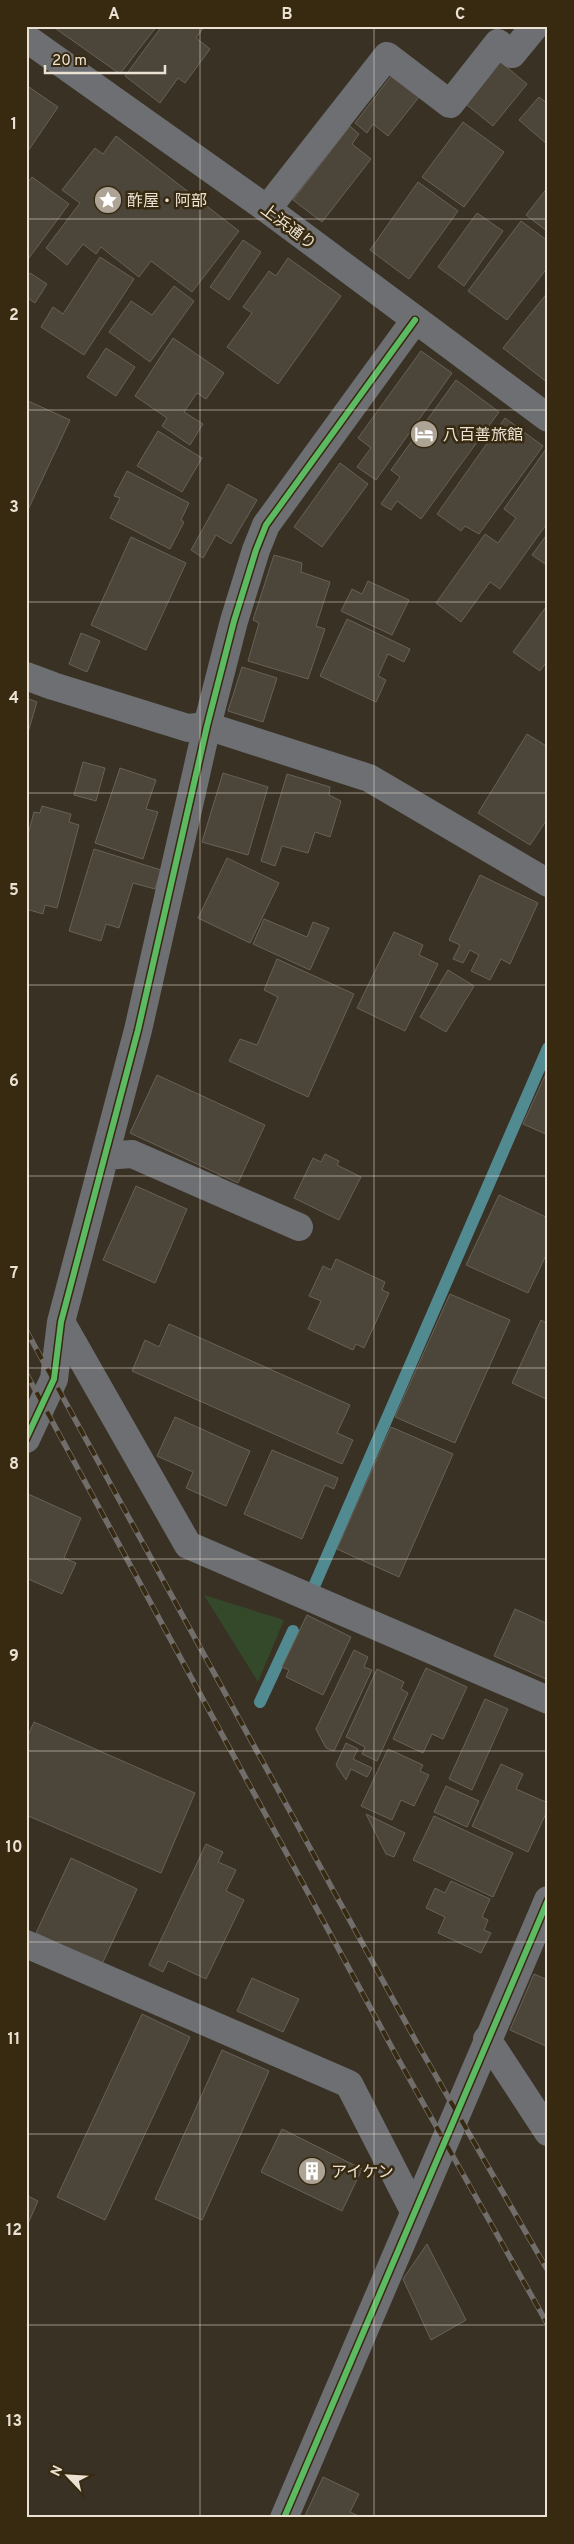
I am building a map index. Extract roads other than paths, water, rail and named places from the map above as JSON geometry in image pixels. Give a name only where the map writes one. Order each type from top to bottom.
[{"type":"street","points":[[266,209],[387,56],[450,104],[498,43],[512,54],[535,26]]},
{"type":"street","name":"上浜通り","points":[[26,38],[266,209],[548,418]]},
{"type":"street","points":[[26,1439],[54,1379],[61,1322],[138,1030],[207,726],[234,621],[256,550],[266,525],[415,320]]},
{"type":"street","points":[[26,676],[52,686],[188,728],[207,726],[369,778],[548,883]]},
{"type":"street","points":[[105,1156],[132,1154],[299,1227]]},
{"type":"street","points":[[61,1322],[188,1544],[548,1700]]},
{"type":"street","points":[[284,2518],[487,2039],[546,1909]]},
{"type":"street","points":[[26,1944],[349,2084],[414,2211]]},
{"type":"street","points":[[487,2039],[548,2132]]},
{"type":"waterway","points":[[315,1584],[548,1048]]},
{"type":"waterway","points":[[260,1702],[293,1631]]},
{"type":"railway","points":[[26,1330],[417,2043],[548,2271]]},
{"type":"railway","points":[[26,1373],[396,2055],[548,2325]]},
{"type":"place","name":"酢屋・阿部","points":[[108,200]]},
{"type":"place","name":"八百善旅館","points":[[424,434]]},
{"type":"place","name":"アイケン","points":[[312,2171]]}]
